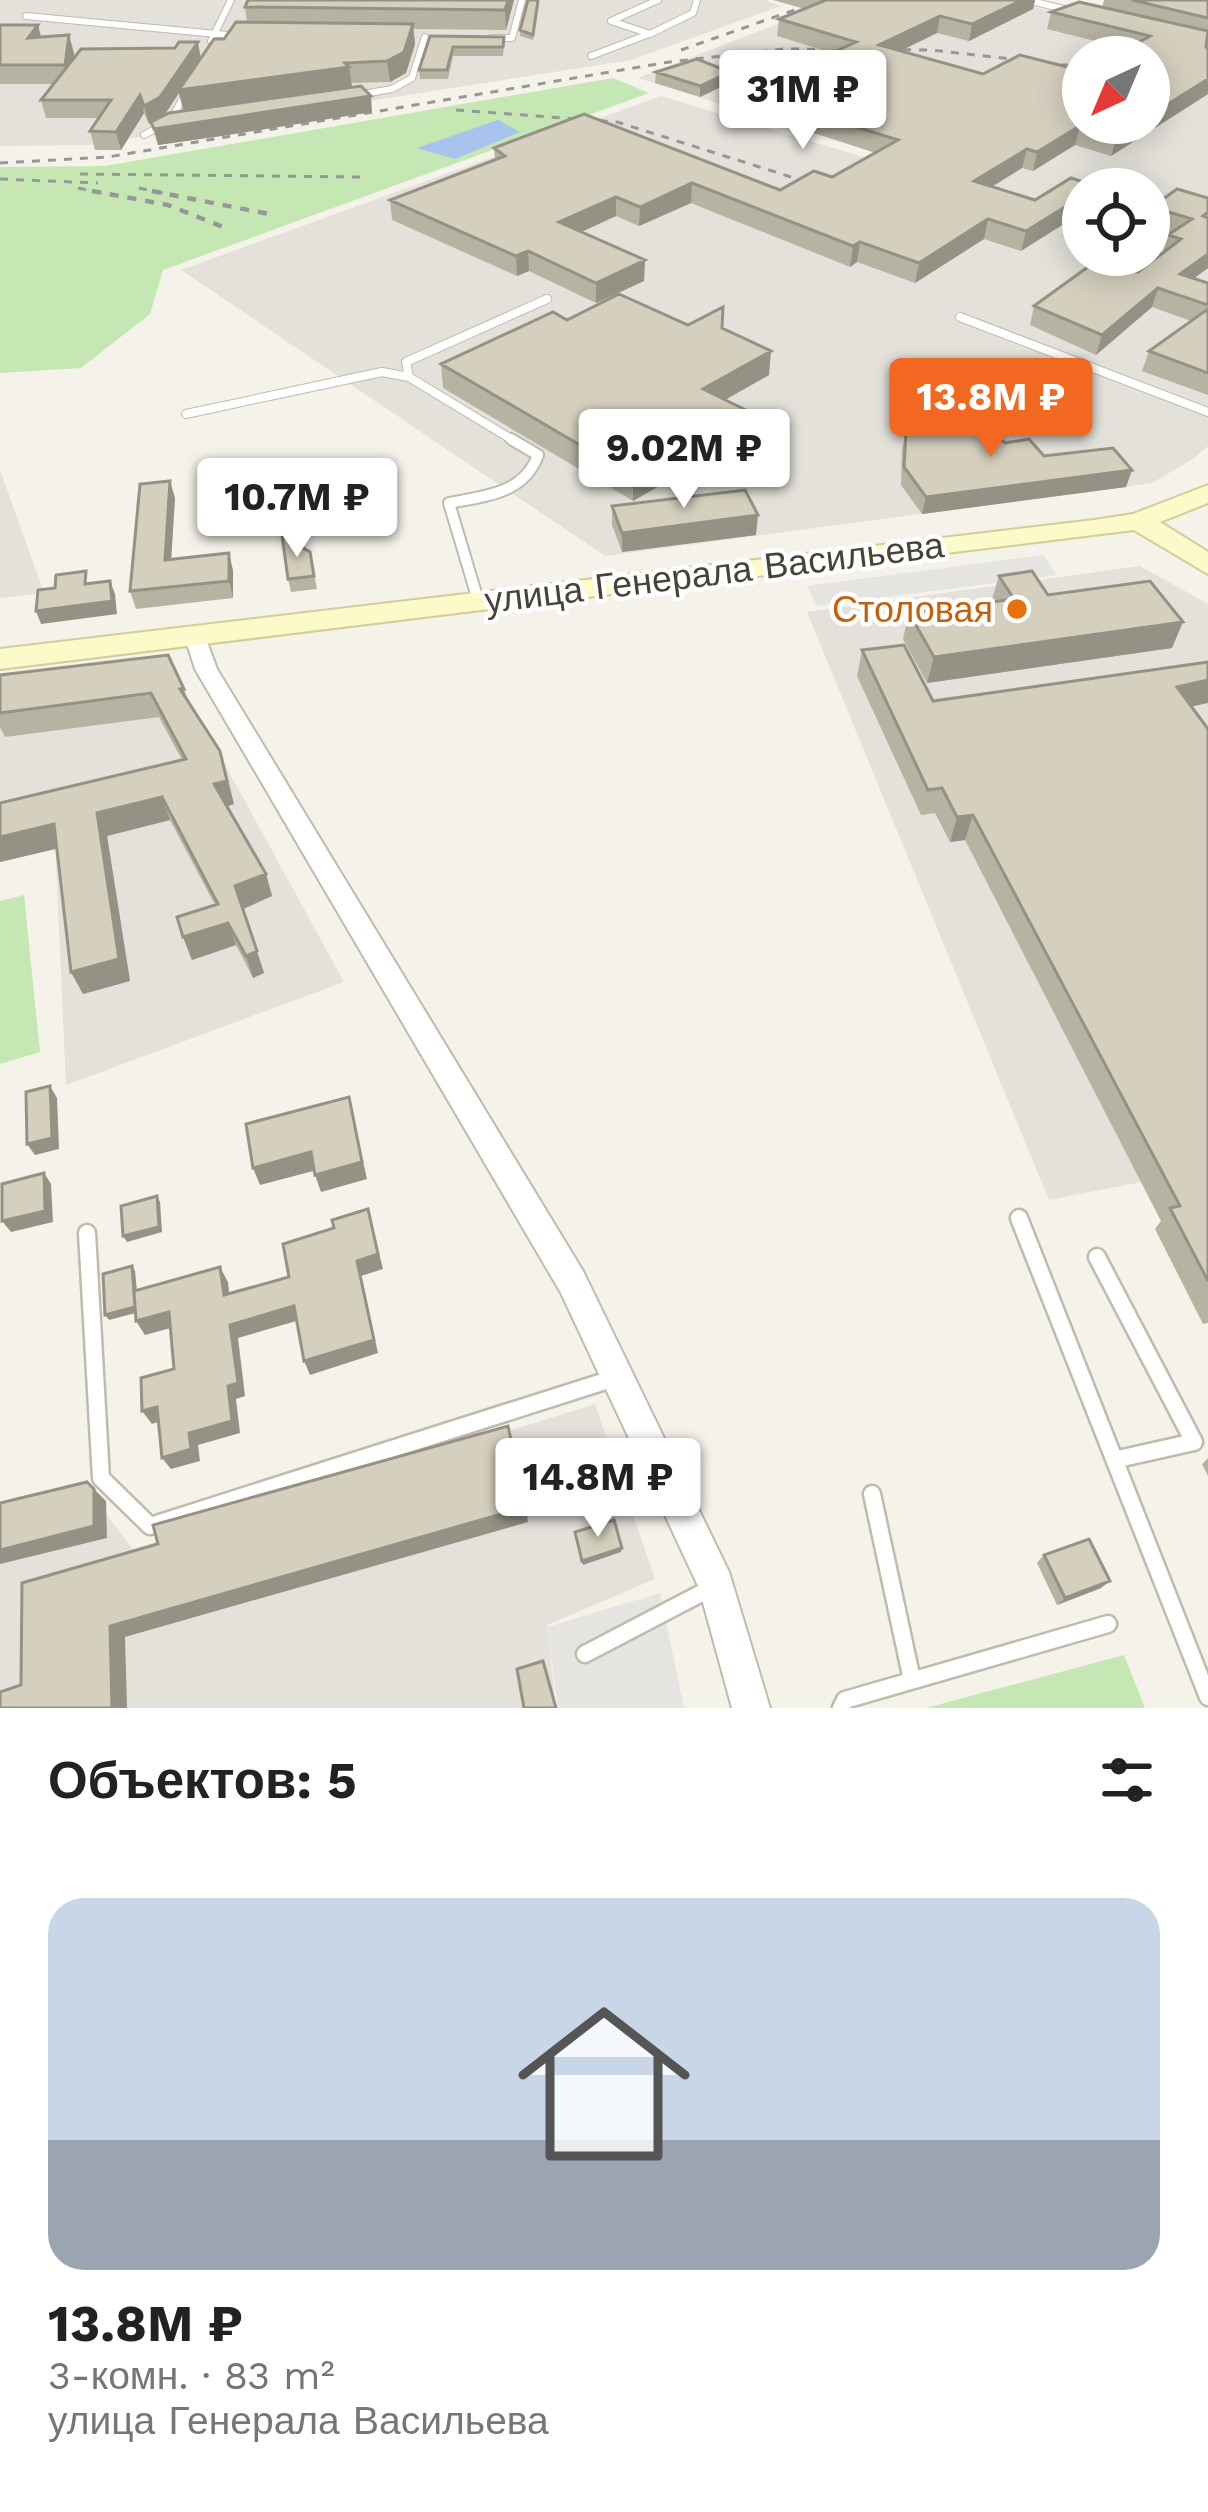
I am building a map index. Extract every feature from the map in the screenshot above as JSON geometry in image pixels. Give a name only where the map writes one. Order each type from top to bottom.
[{"type":"main road","name":"улица Генерала Васильева","points":[[0,659],[1139,521],[1208,493]]},
{"type":"main road","points":[[1139,521],[1208,565]]},
{"type":"street","points":[[194,634],[206,669],[560,1262],[619,1376],[716,1586],[751,1708]]},
{"type":"lane","points":[[213,53],[211,35],[231,0]]},
{"type":"lane","points":[[490,38],[512,38],[522,0]]},
{"type":"lane","points":[[650,34],[611,21],[658,0]]},
{"type":"lane","points":[[591,56],[693,14],[697,0]]},
{"type":"lane","points":[[1027,0],[1072,11]]},
{"type":"lane","points":[[26,16],[96,18],[211,35],[251,36]]},
{"type":"lane","points":[[403,37],[447,38]]},
{"type":"lane","points":[[346,98],[392,89],[412,78],[425,38]]},
{"type":"lane","points":[[170,121],[187,89],[200,78]]},
{"type":"lane","points":[[144,135],[170,121],[191,119]]},
{"type":"lane","points":[[409,377],[406,362],[547,299]]},
{"type":"lane","points":[[960,317],[1208,412]]},
{"type":"lane","points":[[186,414],[356,375],[409,377],[538,454],[535,471],[524,482],[449,503],[478,600]]},
{"type":"lane","points":[[1019,1218],[1118,1459],[1208,1697]]},
{"type":"lane","points":[[87,1232],[101,1478],[150,1526],[619,1376]]},
{"type":"lane","points":[[1097,1257],[1194,1442],[1118,1459]]},
{"type":"lane","points":[[872,1494],[912,1680]]},
{"type":"lane","points":[[585,1654],[716,1586]]},
{"type":"lane","points":[[841,1708],[845,1700],[1108,1624]]},
{"type":"shaded area","points":[[0,0],[765,0],[781,6],[631,60],[89,145],[0,146]]},
{"type":"shaded area","points":[[839,0],[1007,0],[1146,36],[1062,36],[1062,144],[1170,144],[1170,42],[1208,52],[1208,446],[1152,483],[605,556],[181,270],[661,96],[1025,206],[1032,203],[638,78]]},
{"type":"shaded area","points":[[0,470],[44,593],[0,598]]},
{"type":"shaded area","points":[[1043,555],[1057,575],[817,606],[807,586]]},
{"type":"shaded area","points":[[1140,566],[1208,604],[1208,1169],[1049,1200],[807,612]]},
{"type":"shaded area","points":[[179,681],[344,982],[66,1085],[54,819],[0,831],[0,705]]},
{"type":"shaded area","points":[[595,1404],[655,1579],[547,1625],[556,1708],[0,1708],[0,1508],[83,1485],[133,1549]]},
{"type":"shaded area","points":[[660,1593],[684,1708],[558,1708],[547,1627]]},
{"type":"green space","points":[[613,78],[649,93],[163,270],[150,314],[81,368],[0,373],[0,167],[105,166]]},
{"type":"green space","points":[[24,895],[40,1052],[0,1064],[0,901]]},
{"type":"green space","points":[[1124,1655],[1145,1708],[926,1708]]},
{"type":"water","points":[[498,120],[520,132],[455,159],[417,148]]},
{"type":"building","points":[[248,0],[508,0],[505,10],[245,7]]},
{"type":"building","points":[[528,0],[538,0],[533,35],[520,30]]},
{"type":"building","points":[[826,0],[1022,0],[972,24],[940,16],[879,45],[983,74],[1020,55],[1062,66],[1062,137],[1037,152],[1027,149],[974,181],[1035,200],[1062,184],[1062,209],[1026,231],[988,219],[919,263],[860,242],[853,246],[692,183],[640,207],[616,197],[559,222],[645,260],[596,283],[528,251],[516,256],[390,200],[505,156],[494,148],[584,114],[780,190],[814,171],[832,177],[898,140],[763,98],[800,80],[783,75],[856,42],[779,19]]},
{"type":"building","points":[[1132,0],[1208,0],[1208,18]]},
{"type":"building","points":[[1079,2],[1208,31],[1208,79],[1170,103],[1170,36],[1150,36],[1051,12]]},
{"type":"building","points":[[236,22],[413,24],[404,52],[387,61],[345,63],[349,67],[179,90],[214,39],[224,39]]},
{"type":"building","points":[[0,25],[38,25],[28,38],[69,35],[65,65],[0,65]]},
{"type":"building","points":[[430,36],[504,37],[503,47],[453,47],[447,70],[419,70]]},
{"type":"building","points":[[179,42],[198,42],[160,97],[144,106],[140,95],[116,132],[90,131],[111,100],[41,100],[81,49],[175,48]]},
{"type":"building","points":[[697,59],[730,72],[700,86],[656,72]]},
{"type":"building","points":[[361,86],[371,96],[154,129],[151,122],[169,113]]},
{"type":"building","points":[[1177,189],[1208,198],[1208,212],[1203,216],[1208,218],[1208,254],[1180,274],[1208,283],[1208,305],[1158,288],[1102,335],[1034,306],[1075,276],[1170,276],[1170,247],[1181,239],[1170,234],[1192,219],[1170,212],[1170,194]]},
{"type":"building","points":[[619,294],[688,325],[723,307],[722,328],[771,351],[703,389],[748,411],[633,476],[441,364],[553,312],[567,320]]},
{"type":"building","points":[[1208,309],[1208,373],[1149,351]]},
{"type":"building","points":[[976,416],[1005,443],[1029,439],[1044,456],[1113,448],[1132,470],[926,497],[904,467],[906,432]]},
{"type":"building","points":[[170,481],[165,560],[229,553],[229,581],[130,591],[140,484]]},
{"type":"building","points":[[745,490],[758,515],[622,533],[612,506]]},
{"type":"building","points":[[282,535],[310,552],[314,576],[288,579]]},
{"type":"building","points":[[86,571],[85,584],[110,581],[112,601],[36,611],[38,590],[55,588],[56,575]]},
{"type":"building","points":[[1032,571],[1048,595],[1150,581],[1183,622],[934,657],[909,613],[1014,599],[999,576]]},
{"type":"building","points":[[904,645],[933,701],[1208,662],[1208,680],[1177,687],[1208,729],[1208,1281],[1170,1208],[1180,1206],[973,815],[957,817],[942,788],[928,790],[862,650]]},
{"type":"building","points":[[168,655],[184,689],[180,689],[220,751],[227,781],[214,784],[266,874],[235,886],[257,951],[246,956],[228,923],[183,937],[177,917],[218,904],[162,797],[97,813],[119,959],[71,972],[54,824],[0,837],[0,803],[186,759],[151,693],[0,713],[0,675]]},
{"type":"building","points":[[50,1086],[52,1138],[27,1144],[26,1092]]},
{"type":"building","points":[[349,1097],[362,1162],[315,1175],[311,1152],[253,1168],[246,1124]]},
{"type":"building","points":[[44,1173],[45,1211],[2,1221],[2,1184]]},
{"type":"building","points":[[157,1196],[159,1227],[123,1236],[121,1206]]},
{"type":"building","points":[[368,1209],[378,1254],[357,1261],[374,1340],[304,1361],[294,1306],[230,1325],[238,1383],[228,1386],[232,1421],[189,1433],[191,1449],[162,1458],[157,1407],[142,1411],[141,1378],[174,1369],[169,1312],[136,1321],[134,1291],[220,1267],[224,1295],[289,1277],[283,1244],[334,1228],[332,1220]]},
{"type":"building","points":[[132,1266],[135,1307],[105,1315],[103,1274]]},
{"type":"building","points":[[508,1426],[526,1507],[110,1626],[112,1708],[0,1708],[0,1692],[21,1685],[22,1583],[158,1544],[153,1525]]},
{"type":"building","points":[[87,1482],[94,1489],[94,1526],[0,1550],[0,1503]]},
{"type":"building","points":[[614,1520],[622,1548],[582,1561],[575,1532]]},
{"type":"building","points":[[1089,1539],[1110,1581],[1065,1598],[1044,1555]]},
{"type":"building","points":[[543,1661],[556,1708],[524,1708],[517,1669]]},
{"type":"railway","points":[[681,50],[823,0]]},
{"type":"railway","points":[[0,163],[108,157],[669,62],[784,49],[931,50],[1062,65]]},
{"type":"railway","points":[[456,110],[617,122],[829,189]]},
{"type":"railway","points":[[80,174],[362,177]]},
{"type":"railway","points":[[0,179],[98,183]]},
{"type":"railway","points":[[78,188],[97,192]]},
{"type":"railway","points":[[139,188],[164,193]]},
{"type":"railway","points":[[92,191],[97,192]]},
{"type":"railway","points":[[152,191],[164,193]]},
{"type":"railway","points":[[97,192],[168,205],[228,229]]},
{"type":"railway","points":[[97,192],[107,194]]},
{"type":"railway","points":[[164,193],[269,214]]},
{"type":"place","name":"Столовая","points":[[1017,609]]}]
